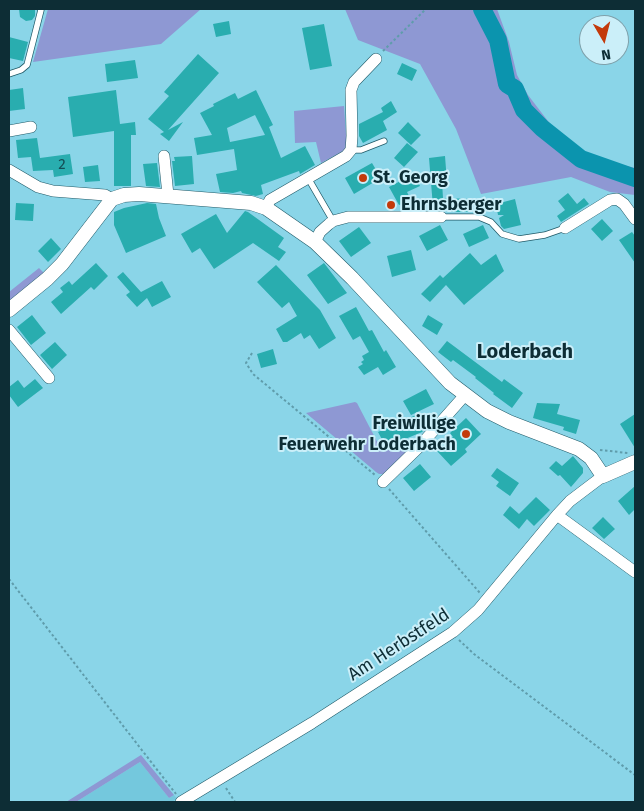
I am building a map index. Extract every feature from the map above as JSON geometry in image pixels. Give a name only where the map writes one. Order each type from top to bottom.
[{"type":"street","points":[[266,208],[270,200],[346,156],[351,150],[351,90],[354,82],[376,59]]},
{"type":"street","points":[[9,131],[31,127]]},
{"type":"street","points":[[164,156],[168,195]]},
{"type":"street","points":[[9,170],[38,187],[105,195],[112,199]]},
{"type":"street","points":[[9,310],[62,264],[112,199],[124,195],[139,194],[237,201],[266,208],[315,242],[352,278],[444,377],[487,411],[509,422],[570,444],[585,452],[603,476],[635,458]]},
{"type":"street","points":[[565,228],[610,200],[617,199],[624,204],[635,218]]},
{"type":"street","points":[[315,242],[320,232],[333,221],[348,217],[441,216]]},
{"type":"street","points":[[9,330],[49,378]]},
{"type":"street","points":[[383,482],[418,448],[465,395]]},
{"type":"street","name":"Am Herbstfeld","points":[[182,802],[465,623],[557,515],[581,492],[603,476]]},
{"type":"street","points":[[557,515],[635,572]]},
{"type":"lane","points":[[9,74],[21,70],[27,65],[41,10]]},
{"type":"lane","points":[[351,150],[361,150],[384,141]]},
{"type":"lane","points":[[308,178],[333,221]]},
{"type":"lane","points":[[441,216],[479,217],[491,222],[502,234],[519,239],[545,235],[565,228]]},
{"type":"path","points":[[376,59],[426,9]]},
{"type":"path","points":[[252,353],[246,363],[253,374],[383,482],[486,600]]},
{"type":"path","points":[[585,452],[595,450],[635,458]]},
{"type":"path","points":[[9,579],[182,802]]},
{"type":"path","points":[[453,632],[474,654],[635,775]]},
{"type":"path","points":[[222,778],[235,802]]},
{"type":"shaded area","points":[[48,9],[201,9],[161,44],[33,62]]},
{"type":"shaded area","points":[[345,9],[497,9],[509,42],[517,75],[528,95],[551,125],[572,146],[601,160],[635,168],[635,195],[610,192],[571,177],[481,194],[456,129],[420,64],[358,40]]},
{"type":"shaded area","points":[[344,106],[347,149],[321,163],[316,142],[295,143],[294,111]]},
{"type":"shaded area","points":[[39,268],[46,275],[9,305],[9,292]]},
{"type":"shaded area","points":[[355,402],[382,451],[399,444],[407,453],[384,474],[376,472],[306,413]]},
{"type":"shaded area","points":[[141,755],[174,795],[169,798],[140,762],[76,802],[66,802]]},
{"type":"shaded area","points":[[140,762],[169,798],[174,795],[177,799],[172,802],[76,802]]},
{"type":"building","points":[[19,9],[35,9],[35,16],[32,20],[26,21],[20,17]]},
{"type":"building","points":[[229,21],[231,34],[216,37],[213,24]]},
{"type":"building","points":[[324,24],[332,66],[310,70],[302,28]]},
{"type":"building","points":[[9,37],[28,42],[23,61],[9,58]]},
{"type":"building","points":[[198,54],[219,73],[168,130],[183,122],[169,141],[160,134],[164,132],[148,119],[169,96],[164,92]]},
{"type":"building","points":[[135,60],[138,78],[107,82],[105,64]]},
{"type":"building","points":[[402,63],[417,70],[412,81],[397,74]]},
{"type":"building","points":[[23,88],[25,109],[9,111],[9,90]]},
{"type":"building","points":[[116,90],[120,124],[135,122],[136,135],[131,135],[131,186],[114,186],[114,131],[73,137],[68,97]]},
{"type":"building","points":[[256,90],[273,125],[269,127],[281,158],[305,146],[315,165],[300,174],[299,171],[261,185],[263,194],[256,196],[242,193],[241,191],[233,193],[220,192],[216,174],[237,170],[234,149],[197,155],[194,138],[212,135],[200,113],[235,93],[238,99]],"holes":[[[255,115],[265,135],[230,142],[227,128]]]},
{"type":"building","points":[[391,101],[397,112],[383,121],[387,130],[363,143],[359,136],[359,124],[383,112],[381,108]]},
{"type":"building","points":[[408,122],[421,135],[411,145],[398,133]]},
{"type":"building","points":[[37,138],[40,158],[70,154],[73,174],[54,177],[53,170],[33,171],[31,157],[18,158],[16,140]]},
{"type":"building","points":[[407,143],[418,152],[404,167],[394,158]]},
{"type":"building","points":[[192,156],[194,184],[175,186],[172,161],[175,161],[174,157]]},
{"type":"building","points":[[445,156],[447,182],[442,182],[443,198],[470,199],[470,212],[450,212],[451,206],[433,207],[429,158]]},
{"type":"building","points":[[157,163],[160,187],[146,186],[143,164]]},
{"type":"building","name":"St. Georg","points":[[372,163],[381,178],[354,194],[345,178]]},
{"type":"building","points":[[98,165],[100,181],[85,182],[83,167]]},
{"type":"building","points":[[414,174],[420,186],[407,192],[416,210],[405,210],[402,204],[399,205],[389,187]]},
{"type":"building","points":[[568,193],[577,204],[584,198],[589,204],[561,222],[557,216],[565,210],[558,201]]},
{"type":"building","points":[[515,199],[521,225],[504,229],[499,218],[504,215],[498,215],[496,204]]},
{"type":"building","points":[[16,203],[34,204],[33,221],[15,220]]},
{"type":"building","points":[[147,203],[156,204],[166,236],[126,253],[114,225],[114,212]]},
{"type":"building","points":[[245,211],[284,238],[278,247],[286,252],[279,261],[253,243],[214,269],[200,248],[192,253],[181,234],[216,214],[227,233]]},
{"type":"building","points":[[602,219],[613,231],[602,241],[591,229]]},
{"type":"building","points":[[440,225],[448,240],[427,251],[419,236]]},
{"type":"building","points":[[483,225],[489,238],[469,247],[463,234]]},
{"type":"building","points":[[359,227],[371,243],[351,257],[339,241]]},
{"type":"building","points":[[632,232],[635,236],[635,263],[619,240]]},
{"type":"building","points":[[51,238],[61,249],[48,262],[38,251]]},
{"type":"building","points":[[411,250],[416,270],[392,277],[387,256]]},
{"type":"building","points":[[470,253],[481,265],[496,254],[504,271],[464,305],[446,285],[430,302],[421,294],[440,275],[443,278]]},
{"type":"building","points":[[96,263],[108,276],[94,290],[91,287],[61,314],[51,302],[63,292],[60,288],[69,281],[72,285]]},
{"type":"building","points":[[324,263],[347,293],[328,304],[307,275]]},
{"type":"building","points":[[276,265],[320,310],[336,338],[319,349],[310,335],[304,339],[301,333],[287,342],[283,342],[276,329],[297,316],[289,302],[282,308],[257,282]]},
{"type":"building","points":[[123,272],[141,292],[162,281],[171,297],[152,307],[147,298],[137,307],[126,295],[130,292],[117,277]]},
{"type":"building","points":[[356,307],[369,331],[372,330],[384,352],[386,350],[396,367],[383,375],[378,367],[364,375],[358,367],[363,364],[361,362],[364,360],[362,356],[369,352],[360,336],[353,340],[339,316]]},
{"type":"building","points":[[32,315],[46,333],[31,345],[17,327]]},
{"type":"building","points":[[428,315],[443,324],[437,335],[422,326]]},
{"type":"building","points":[[447,341],[502,382],[504,379],[523,393],[512,408],[493,394],[476,377],[453,360],[451,362],[438,352]]},
{"type":"building","points":[[55,342],[67,355],[52,369],[40,355]]},
{"type":"building","points":[[273,349],[277,364],[261,368],[257,354]]},
{"type":"building","points":[[35,379],[43,388],[18,407],[9,395],[9,387],[18,380],[24,388]]},
{"type":"building","points":[[426,389],[434,404],[411,415],[403,401]]},
{"type":"building","points":[[537,403],[560,404],[557,414],[580,420],[576,434],[563,430],[564,427],[533,418]]},
{"type":"building","points":[[635,414],[635,448],[620,424]]},
{"type":"building","points":[[416,415],[424,430],[386,447],[378,432]]},
{"type":"building","points":[[466,418],[481,434],[465,449],[467,452],[451,466],[437,451],[453,437],[450,433]]},
{"type":"building","points":[[573,456],[583,468],[583,473],[571,487],[560,475],[558,476],[549,468],[556,461],[562,466]]},
{"type":"building","points":[[420,464],[431,477],[414,491],[403,478]]},
{"type":"building","points":[[497,468],[519,483],[510,496],[496,486],[499,482],[491,476]]},
{"type":"building","points":[[635,486],[635,509],[629,515],[618,501]]},
{"type":"building","points":[[536,497],[550,510],[534,526],[527,519],[519,529],[503,515],[510,506],[519,514]]},
{"type":"building","points":[[603,517],[615,529],[604,539],[592,528]]},
{"type":"waterway","points":[[482,9],[498,40],[507,84],[515,89],[524,110],[542,128],[581,159],[635,178]]},
{"type":"place","name":"St. Georg","points":[[363,178]]},
{"type":"place","name":"Ehrnsberger","points":[[391,205]]},
{"type":"place","name":"Freiwillige Feuerwehr Loderbach","points":[[466,434]]},
{"type":"district","name":"Loderbach","points":[[525,352]]}]
